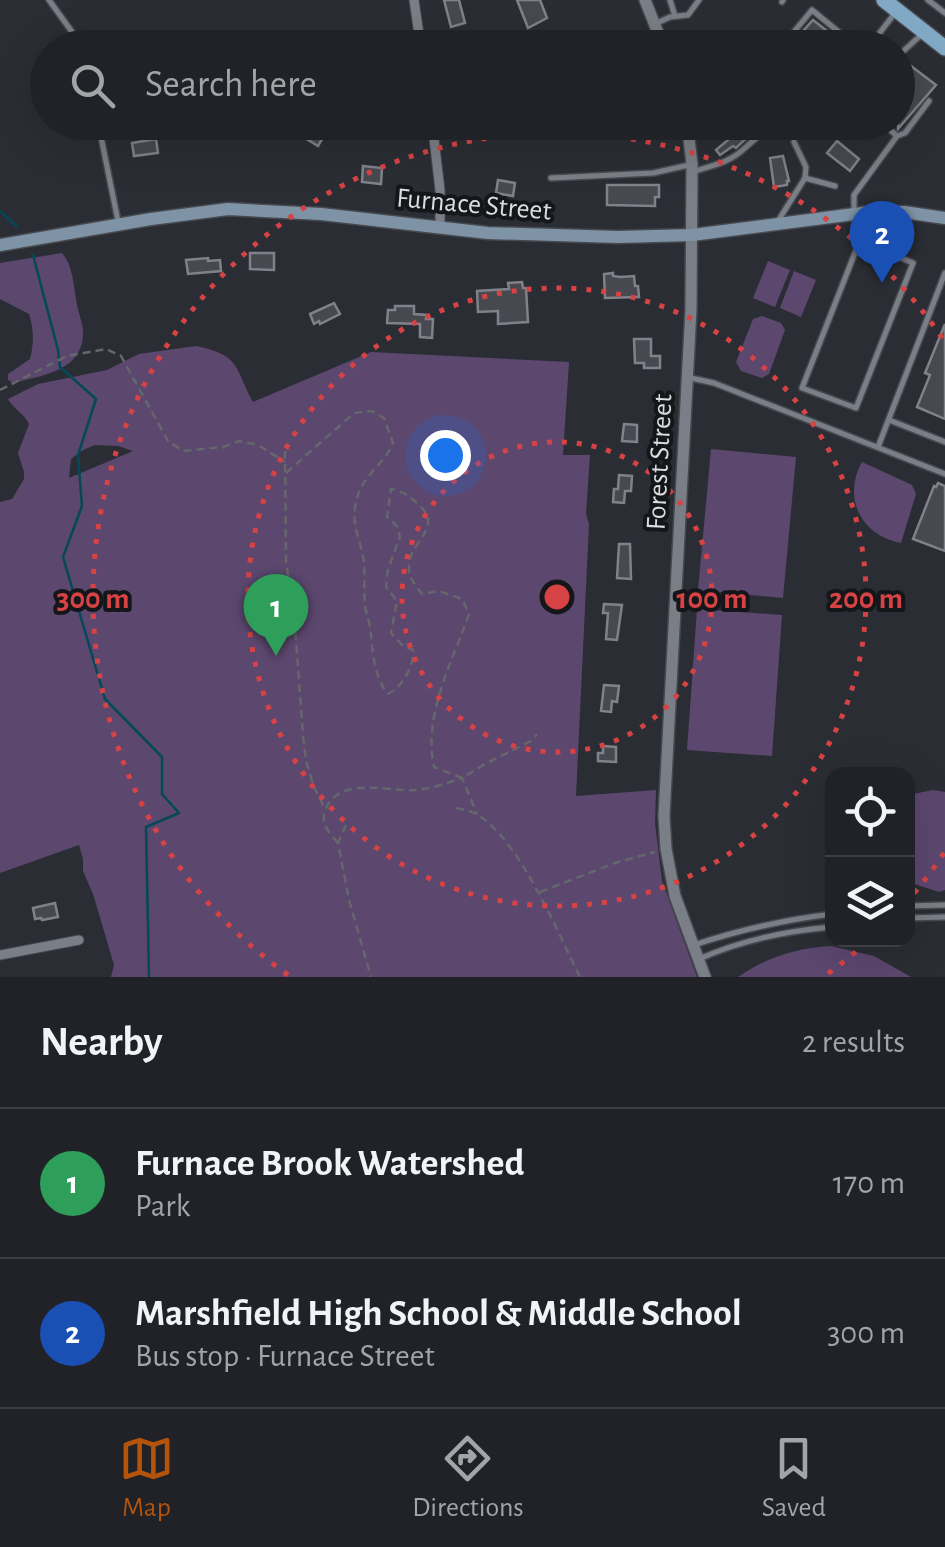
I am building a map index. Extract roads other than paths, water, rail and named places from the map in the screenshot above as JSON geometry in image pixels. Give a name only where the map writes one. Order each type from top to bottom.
[{"type":"main road","points":[[890,5],[945,48]]},
{"type":"main road","name":"Furnace Street","points":[[0,244],[209,210],[322,214],[546,236],[692,236],[856,213],[904,212],[945,218]]},
{"type":"street","points":[[414,0],[418,30]]},
{"type":"street","points":[[645,0],[656,30]]},
{"type":"street","points":[[434,140],[440,228]]},
{"type":"street","name":"Forest Street","points":[[688,140],[692,236],[688,377],[665,767],[666,849],[675,896],[705,977]]},
{"type":"street","points":[[0,955],[79,940]]},
{"type":"lane","points":[[49,0],[71,30]]},
{"type":"lane","points":[[670,0],[674,16]]},
{"type":"lane","points":[[654,24],[688,14],[699,0]]},
{"type":"lane","points":[[928,0],[945,13]]},
{"type":"lane","points":[[876,30],[890,5]]},
{"type":"lane","points":[[795,30],[812,10],[836,30]]},
{"type":"lane","points":[[915,40],[924,32]]},
{"type":"lane","points":[[915,119],[929,100]]},
{"type":"lane","points":[[102,140],[118,224]]},
{"type":"lane","points":[[550,178],[692,168],[737,157],[755,140]]},
{"type":"lane","points":[[860,240],[913,263],[856,408],[802,388],[860,240],[854,195],[894,140]]},
{"type":"lane","points":[[776,224],[805,178],[806,167],[794,142]]},
{"type":"lane","points":[[805,178],[836,186]]},
{"type":"lane","points":[[878,448],[944,278]]},
{"type":"lane","points":[[688,377],[714,383],[945,474]]},
{"type":"lane","points":[[888,420],[945,442]]},
{"type":"lane","points":[[915,906],[945,904]]},
{"type":"lane","points":[[694,945],[776,921],[825,915]]},
{"type":"lane","points":[[915,918],[945,917]]},
{"type":"lane","points":[[699,959],[759,937],[825,928]]},
{"type":"waterway","points":[[0,211],[17,227]]},
{"type":"waterway","points":[[33,255],[60,367],[96,399],[78,455],[82,506],[63,557],[105,699],[162,757],[162,794],[179,813],[146,827],[149,977]]},
{"type":"place","name":"Marshfield High School & Middle School","points":[[882,283]]},
{"type":"place","name":"Furnace Brook Watershed","points":[[276,656]]}]
